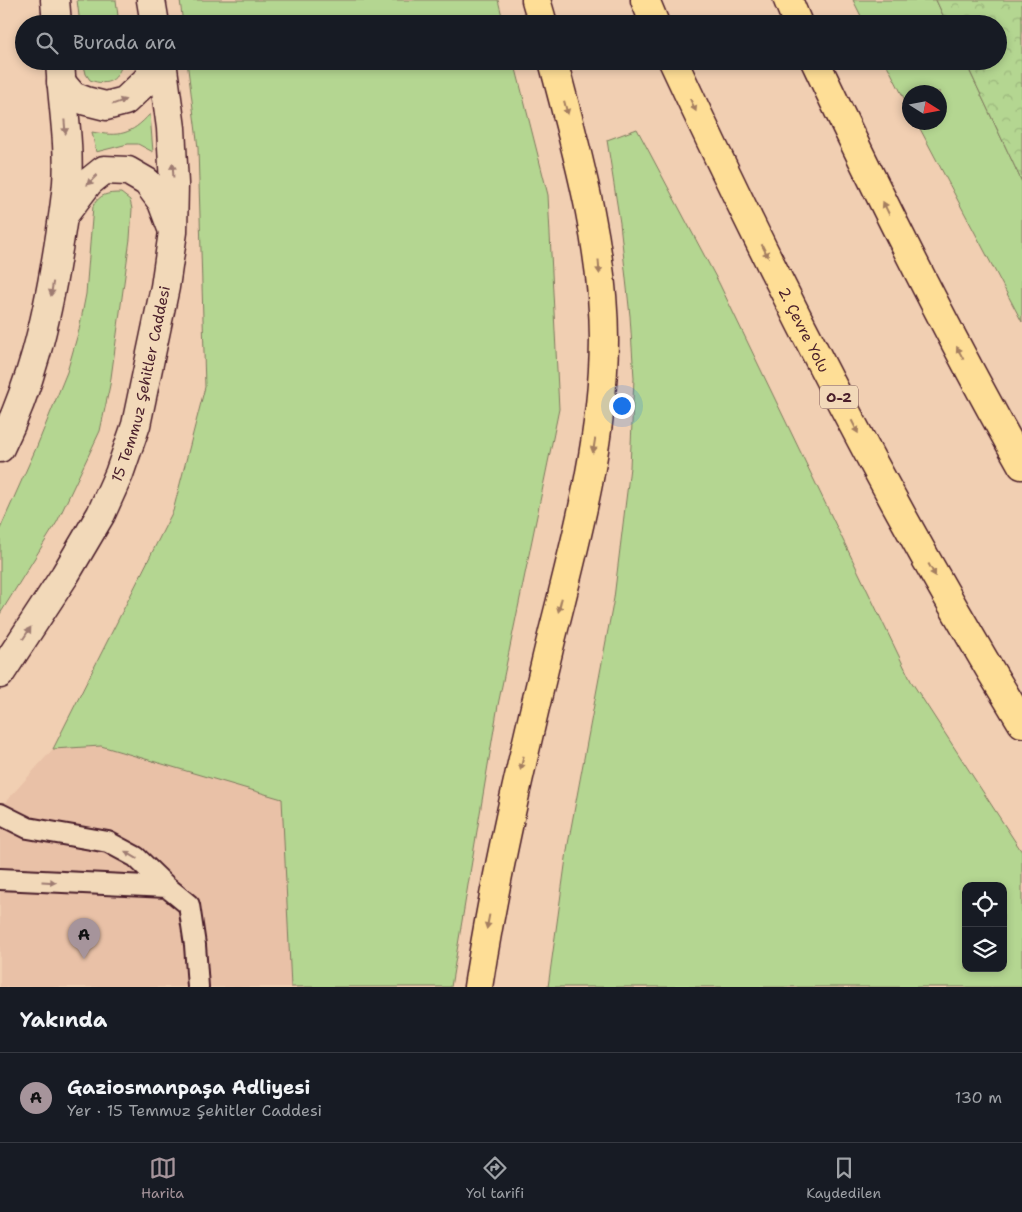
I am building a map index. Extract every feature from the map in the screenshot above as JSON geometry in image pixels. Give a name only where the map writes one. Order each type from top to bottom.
[{"type":"highway","points":[[536,0],[540,15]]},
{"type":"highway","points":[[645,0],[651,15]]},
{"type":"highway","points":[[788,0],[794,15]]},
{"type":"highway","points":[[478,987],[504,840],[584,510],[602,398],[604,338],[598,259],[579,157],[555,70]]},
{"type":"highway","name":"2. Çevre Yolu","points":[[677,70],[728,179],[891,498],[970,638],[1022,723]]},
{"type":"highway","points":[[819,70],[893,223],[983,396],[1022,465]]},
{"type":"highway","points":[[983,396],[1022,442]]},
{"type":"main road","points":[[55,0],[57,15]]},
{"type":"main road","points":[[151,0],[154,15]]},
{"type":"main road","points":[[61,72],[73,96],[86,102],[106,106],[125,100],[146,80],[151,70]]},
{"type":"main road","name":"15 Temmuz Şehitler Caddesi","points":[[0,674],[65,575],[101,514],[119,474],[136,425],[165,287],[173,232],[172,128],[163,70]]},
{"type":"main road","points":[[0,448],[33,370],[48,310],[67,182],[61,72]]},
{"type":"main road","points":[[63,216],[89,182],[104,170],[128,170],[148,182],[162,202],[173,232]]},
{"type":"lane","points":[[0,814],[28,828],[108,842],[136,857],[167,888],[189,905],[195,945],[198,987]]},
{"type":"lane","points":[[0,879],[167,888]]},
{"type":"shaded area","points":[[101,746],[283,799],[291,987],[0,987],[0,808],[53,749]]},
{"type":"green space","points":[[77,0],[116,0],[118,15],[79,15]]},
{"type":"green space","points":[[180,0],[498,0],[502,15],[182,15]]},
{"type":"green space","points":[[853,0],[936,0],[943,15],[860,15]]},
{"type":"green space","points":[[936,0],[1022,0],[1022,182],[969,70],[1007,70],[1007,15],[943,15]]},
{"type":"green space","points":[[85,70],[120,70],[112,80],[102,83],[90,80]]},
{"type":"green space","points":[[188,70],[516,70],[548,195],[559,409],[498,705],[451,987],[291,987],[282,799],[101,746],[53,749],[173,511],[205,387],[198,148]]},
{"type":"green space","points":[[890,70],[969,70],[1022,182],[1022,322],[921,130],[947,130],[947,85],[902,85],[902,94]]},
{"type":"green space","points":[[150,114],[153,152],[138,144],[128,144],[96,152],[92,132],[124,133],[137,126]]},
{"type":"green space","points":[[637,129],[719,283],[911,681],[1022,852],[1022,987],[548,987],[568,844],[614,598],[630,467],[634,378],[630,316],[620,223],[607,140]]},
{"type":"green space","points":[[121,193],[130,200],[132,209],[130,239],[110,385],[100,431],[57,522],[0,614],[0,529],[67,372],[79,330],[86,294],[93,206],[104,195]]},
{"type":"place","name":"Gaziosmanpaşa Adliyesi","points":[[84,959]]}]
